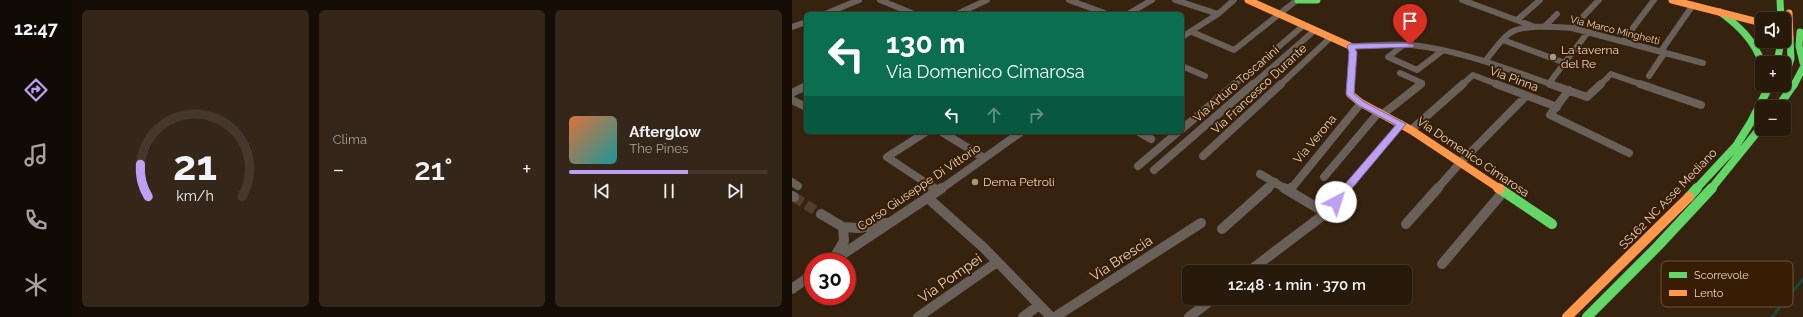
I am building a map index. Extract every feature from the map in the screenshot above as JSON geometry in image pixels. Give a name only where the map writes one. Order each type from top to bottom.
[{"type":"main road","points":[[1248,0],[1350,46]]},
{"type":"main road","points":[[1298,0],[1317,0]]},
{"type":"main road","points":[[1672,0],[1755,21]]},
{"type":"main road","points":[[1780,0],[1783,12]]},
{"type":"main road","points":[[1784,12],[1788,0]]},
{"type":"main road","points":[[1720,12],[1741,29],[1755,45],[1759,56]]},
{"type":"main road","points":[[1791,30],[1802,33],[1799,46],[1803,63]]},
{"type":"main road","name":"Via Domenico Cimarosa","points":[[1350,46],[1353,52],[1350,94],[1361,103],[1411,130],[1552,224]]},
{"type":"main road","points":[[1783,100],[1800,76],[1803,68]]},
{"type":"main road","points":[[1754,116],[1762,92]]},
{"type":"main road","name":"SS162 NC Asse Mediano","points":[[1566,317],[1694,192],[1736,146],[1766,92]]},
{"type":"main road","name":"SS162 NC Asse Mediano","points":[[1587,317],[1705,198],[1755,136]]},
{"type":"street","points":[[830,12],[859,0]]},
{"type":"street","points":[[880,0],[909,12]]},
{"type":"street","points":[[961,12],[987,0]]},
{"type":"street","points":[[1069,0],[1102,12]]},
{"type":"street","points":[[1131,12],[1152,0]]},
{"type":"street","points":[[1175,0],[1218,14]]},
{"type":"street","points":[[1184,36],[1218,14],[1234,0]]},
{"type":"street","points":[[1192,32],[1234,50],[1298,0]]},
{"type":"street","points":[[1462,0],[1537,27]]},
{"type":"street","points":[[1517,20],[1540,0]]},
{"type":"street","points":[[1572,28],[1599,0]]},
{"type":"street","points":[[1623,41],[1654,0]]},
{"type":"street","points":[[1649,76],[1693,5]]},
{"type":"street","points":[[1544,27],[1557,14]]},
{"type":"street","points":[[792,27],[804,24]]},
{"type":"street","points":[[1184,127],[1304,26]]},
{"type":"street","name":"Via Marco Minghetti","points":[[1485,61],[1513,31],[1544,27],[1572,28],[1703,63]]},
{"type":"street","name":"Via Arturo Toscanini","points":[[1154,170],[1315,30]]},
{"type":"street","points":[[1550,82],[1566,63],[1588,32]]},
{"type":"street","name":"Via Francesco Durante","points":[[1203,156],[1330,38]]},
{"type":"street","points":[[1503,40],[1566,63]]},
{"type":"street","points":[[1350,46],[1423,47],[1442,51],[1485,61],[1550,82],[1587,96],[1611,74],[1701,105]]},
{"type":"street","points":[[1402,46],[1388,57],[1417,70],[1442,51]]},
{"type":"street","points":[[1184,67],[1205,76]]},
{"type":"street","points":[[1324,177],[1381,113],[1422,83],[1400,73]]},
{"type":"street","name":"Via Pinna","points":[[1411,130],[1473,75],[1557,107]]},
{"type":"street","points":[[792,93],[804,87]]},
{"type":"street","points":[[1569,90],[1550,115],[1629,154]]},
{"type":"street","points":[[1406,224],[1460,163],[1526,96]]},
{"type":"street","points":[[792,100],[804,105]]},
{"type":"street","name":"Via Verona","points":[[1289,191],[1361,103]]},
{"type":"street","points":[[1257,265],[1326,212],[1401,124]]},
{"type":"street","points":[[923,134],[887,157],[938,191]]},
{"type":"street","points":[[945,134],[984,158]]},
{"type":"street","name":"Corso Giuseppe Di Vittorio","points":[[844,253],[928,198],[1018,134]]},
{"type":"street","points":[[1142,134],[1151,139]]},
{"type":"street","points":[[1138,166],[1176,134]]},
{"type":"street","points":[[1260,174],[1326,212]]},
{"type":"street","points":[[1222,229],[1275,182]]},
{"type":"street","points":[[1442,264],[1502,192]]},
{"type":"street","points":[[928,198],[984,248],[1051,317]]},
{"type":"street","points":[[822,214],[843,227],[872,226],[890,222]]},
{"type":"street","name":"Via Brescia","points":[[1056,317],[1201,223]]},
{"type":"street","points":[[839,253],[844,241],[843,227]]},
{"type":"street","name":"Via Pompei","points":[[918,317],[997,262]]},
{"type":"street","points":[[792,289],[804,280]]},
{"type":"street","points":[[1023,317],[1039,305]]},
{"type":"street","points":[[1189,317],[1205,305]]},
{"type":"waterway","points":[[1793,291],[1803,279]]},
{"type":"waterway","points":[[1772,317],[1780,307]]},
{"type":"tunnel","points":[[794,197],[821,214]]},
{"type":"traffic: fast","points":[[1298,0],[1317,0]]},
{"type":"traffic: fast","points":[[1780,0],[1781,12]]},
{"type":"traffic: fast","points":[[1720,12],[1746,34],[1760,56]]},
{"type":"traffic: fast","points":[[1800,32],[1799,46],[1803,63]]},
{"type":"traffic: fast","points":[[1778,56],[1780,48]]},
{"type":"traffic: fast","points":[[1790,48],[1791,56]]},
{"type":"traffic: fast","points":[[1783,100],[1800,76],[1803,68]]},
{"type":"traffic: fast","points":[[1689,197],[1736,146],[1751,122],[1766,92]]},
{"type":"traffic: fast","points":[[1587,317],[1678,225],[1721,177],[1755,135]]},
{"type":"traffic: fast","points":[[1500,189],[1552,224]]},
{"type":"traffic: slow","points":[[1248,0],[1350,46],[1353,52],[1350,94],[1361,103],[1411,130],[1500,189]]},
{"type":"traffic: slow","points":[[1672,0],[1755,21]]},
{"type":"traffic: slow","points":[[1567,317],[1689,197]]},
{"type":"place","name":"La taverna del Re","points":[[1553,57]]},
{"type":"place","name":"Dema Petroli","points":[[975,182]]},
{"type":"route","points":[[1336,202],[1401,124],[1361,103],[1350,94],[1353,52],[1350,46],[1364,47],[1410,45]]}]
